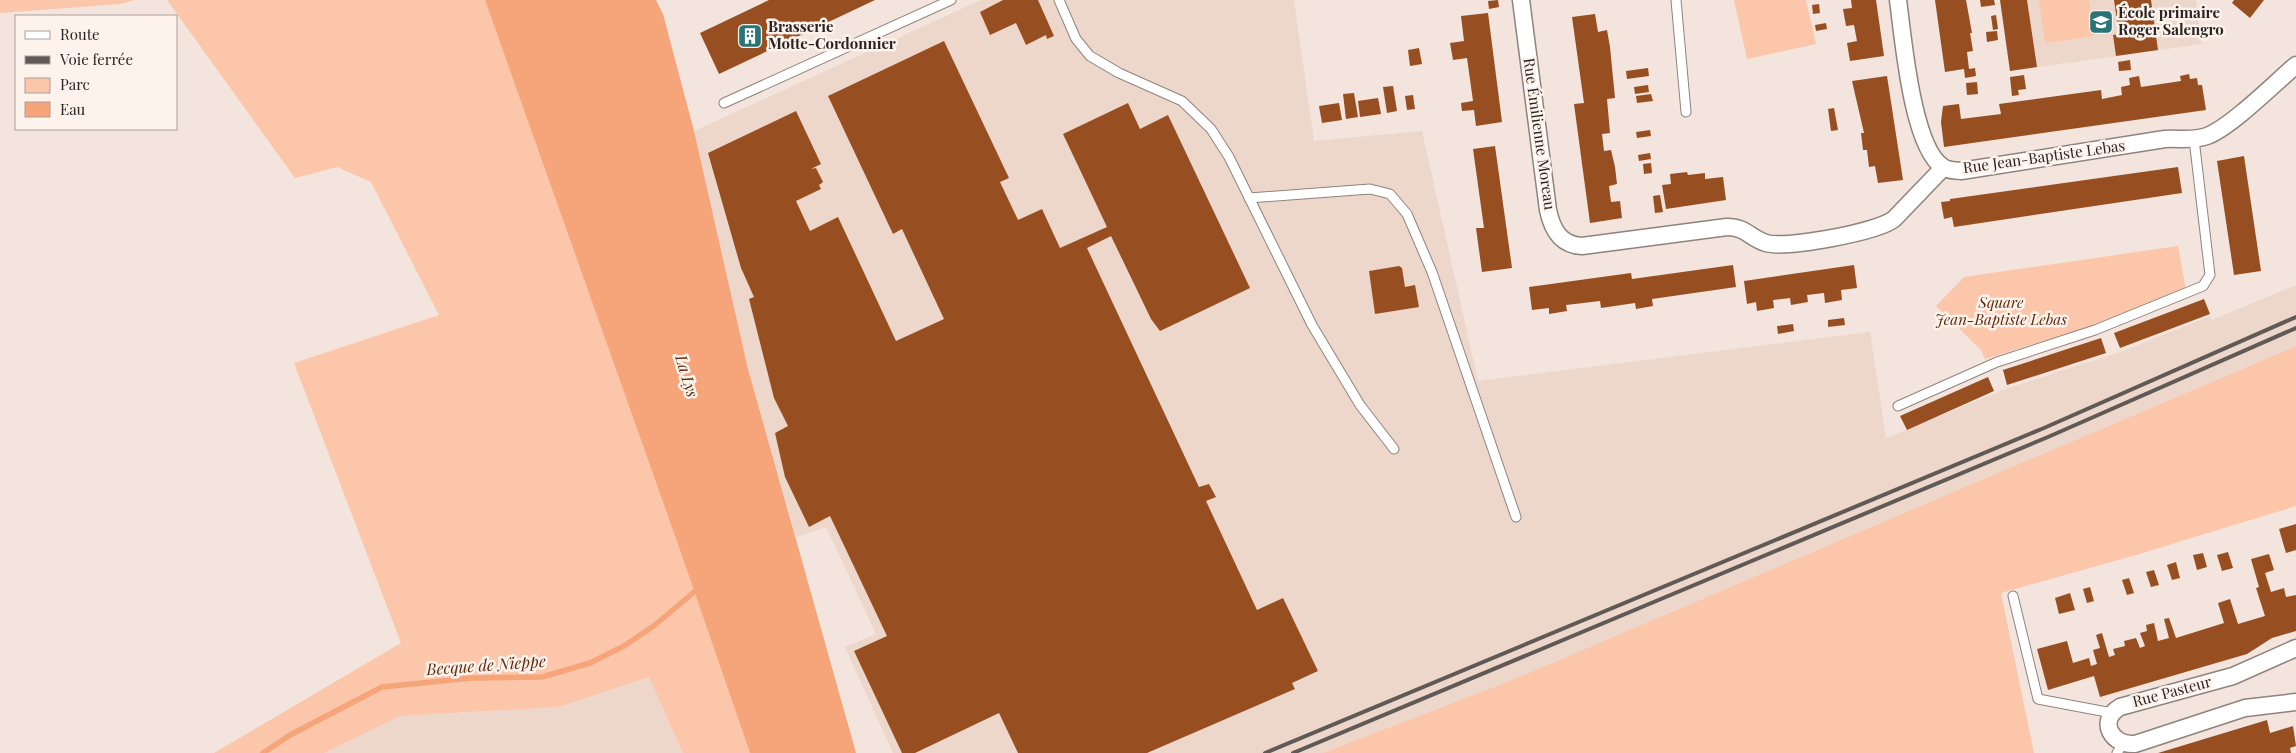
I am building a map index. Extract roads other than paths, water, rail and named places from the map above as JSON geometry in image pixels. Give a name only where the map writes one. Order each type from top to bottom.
[{"type":"street","name":"Rue Émilienne Moreau","points":[[1521,0],[1548,210],[1552,226],[1560,238],[1574,246],[1727,227],[1746,230],[1757,239],[1775,244],[1878,228],[1894,219],[1943,168]]},
{"type":"street","name":"Rue Jean-Baptiste Lebas","points":[[1898,0],[1916,114],[1925,143],[1936,162],[1943,168],[1961,171],[2165,139],[2194,139],[2207,136],[2226,125],[2296,65]]},
{"type":"street","name":"Rue Pasteur","points":[[2112,713],[2127,704],[2238,674],[2296,648]]},
{"type":"street","points":[[2112,713],[2108,723],[2109,731],[2120,748],[2246,708],[2296,702]]},
{"type":"lane","points":[[724,102],[951,0]]},
{"type":"lane","points":[[1058,0],[1076,39],[1090,56],[1120,73],[1182,101],[1211,129],[1229,157],[1312,325],[1360,405],[1394,449]]},
{"type":"lane","points":[[1676,0],[1686,112]]},
{"type":"lane","points":[[1898,406],[1996,362],[2094,330],[2204,286],[2210,275],[2194,139]]},
{"type":"lane","points":[[1249,198],[1370,189],[1390,194],[1407,214],[1432,272],[1516,517]]},
{"type":"lane","points":[[2013,596],[2038,699],[2112,713]]},
{"type":"water","name":"La Lys","points":[[485,0],[656,0],[663,14],[694,131],[748,369],[856,753],[750,753]]},
{"type":"waterway","name":"Becque de Nieppe","points":[[263,753],[290,735],[382,687],[472,678],[542,677],[590,663],[624,646],[655,625],[700,587]]},
{"type":"railway","points":[[1265,753],[2044,428],[2296,317]]},
{"type":"railway","points":[[1293,753],[2048,437],[2296,328]]},
{"type":"place","name":"École primaire Roger Salengro","points":[[2101,22]]},
{"type":"place","name":"Brasserie Motte-Cordonnier","points":[[750,36]]},
{"type":"park label","name":"Square Jean-Baptiste Lebas","points":[[2001,312]]}]
